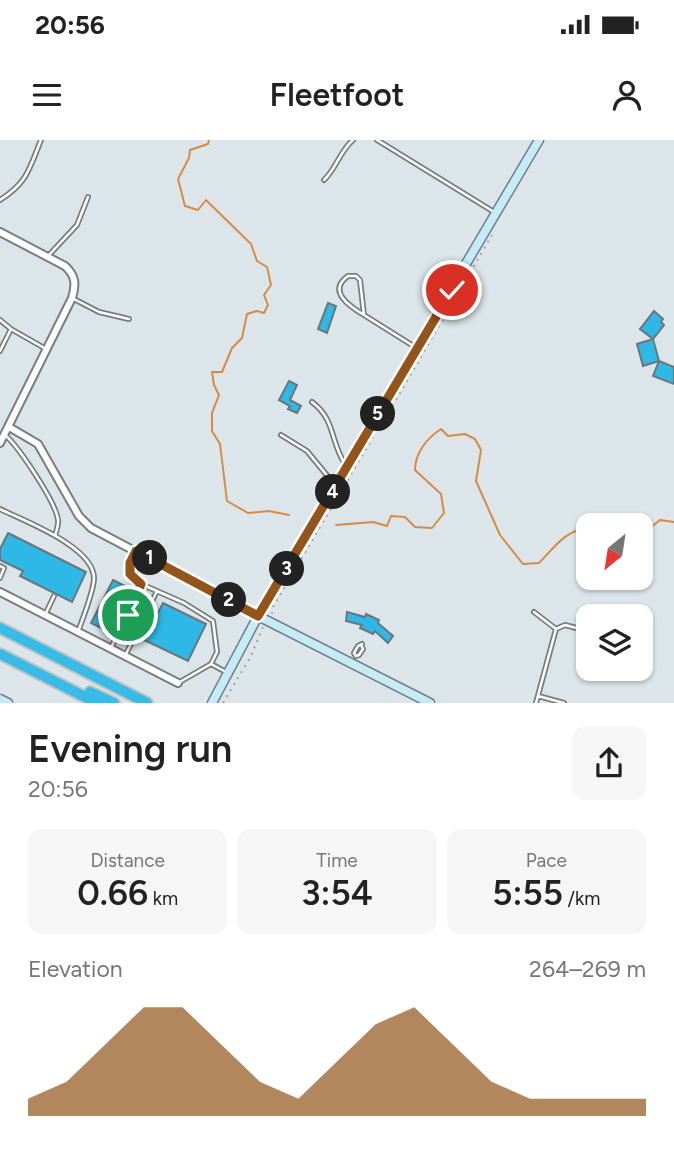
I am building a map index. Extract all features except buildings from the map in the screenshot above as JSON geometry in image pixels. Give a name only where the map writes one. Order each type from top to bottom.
[{"type":"highway","points":[[0,628],[146,703]]},
{"type":"highway","points":[[0,654],[97,703]]},
{"type":"highway","points":[[28,668],[114,703]]},
{"type":"street","points":[[212,703],[258,616],[539,140]]},
{"type":"street","points":[[0,232],[72,272],[76,286],[0,443]]},
{"type":"street","points":[[9,427],[38,444],[79,516],[91,528],[258,616],[354,659],[430,703]]},
{"type":"street","points":[[0,592],[178,683]]},
{"type":"street","points":[[0,699],[8,703]]},
{"type":"lane","points":[[0,200],[24,181],[41,140]]},
{"type":"lane","points":[[324,180],[332,173],[347,144],[353,140]]},
{"type":"lane","points":[[377,140],[496,213]]},
{"type":"lane","points":[[47,257],[77,225],[88,197]]},
{"type":"lane","points":[[364,315],[360,280],[356,276],[348,276],[342,280],[339,287],[345,303],[364,315],[418,349]]},
{"type":"lane","points":[[72,298],[99,312],[129,319]]},
{"type":"lane","points":[[0,320],[46,349]]},
{"type":"lane","points":[[0,351],[11,329]]},
{"type":"lane","points":[[312,402],[330,422],[339,455],[347,467]]},
{"type":"lane","points":[[0,423],[9,427]]},
{"type":"lane","points":[[5,435],[24,457],[53,506],[59,522],[55,536]]},
{"type":"lane","points":[[281,435],[307,451],[336,487]]},
{"type":"lane","points":[[0,509],[55,536],[85,558],[92,569],[94,580],[78,632]]},
{"type":"lane","points":[[136,551],[130,563],[130,574],[141,584],[213,621],[218,652],[211,664],[178,683]]},
{"type":"lane","points":[[0,578],[2,567],[7,563]]},
{"type":"lane","points":[[111,648],[141,584]]},
{"type":"lane","points":[[125,656],[157,591]]},
{"type":"lane","points":[[45,615],[54,596]]},
{"type":"lane","points":[[534,612],[556,629]]},
{"type":"lane","points":[[556,629],[565,625],[576,628]]},
{"type":"lane","points":[[536,703],[556,629]]},
{"type":"lane","points":[[354,659],[358,646],[362,645]]},
{"type":"lane","points":[[211,664],[229,673]]},
{"type":"lane","points":[[538,696],[564,703]]},
{"type":"path","points":[[384,417],[491,236]]},
{"type":"path","points":[[273,612],[377,429]]},
{"type":"path","points":[[223,703],[250,658],[262,628]]},
{"type":"waterway","points":[[209,140],[208,144],[190,150],[189,158],[178,179],[185,206],[198,210],[206,200],[251,244],[257,261],[267,267],[271,285],[264,295],[268,305],[264,313],[257,311],[247,314],[242,338],[232,348],[222,372],[212,372],[219,395],[212,413],[212,431],[220,444],[227,501],[248,513],[269,511],[289,515]]},
{"type":"waterway","points":[[336,525],[373,522],[387,526],[391,516],[405,517],[415,527],[432,528],[444,513],[441,494],[415,470],[423,446],[441,429],[448,436],[465,434],[475,439],[481,450],[476,481],[500,535],[523,564],[539,563],[566,536],[576,531]]},
{"type":"waterway","points":[[653,526],[660,520],[674,522]]},
{"type":"route","points":[[128,615],[141,584],[130,574],[130,563],[136,551],[258,616],[452,290]]}]
